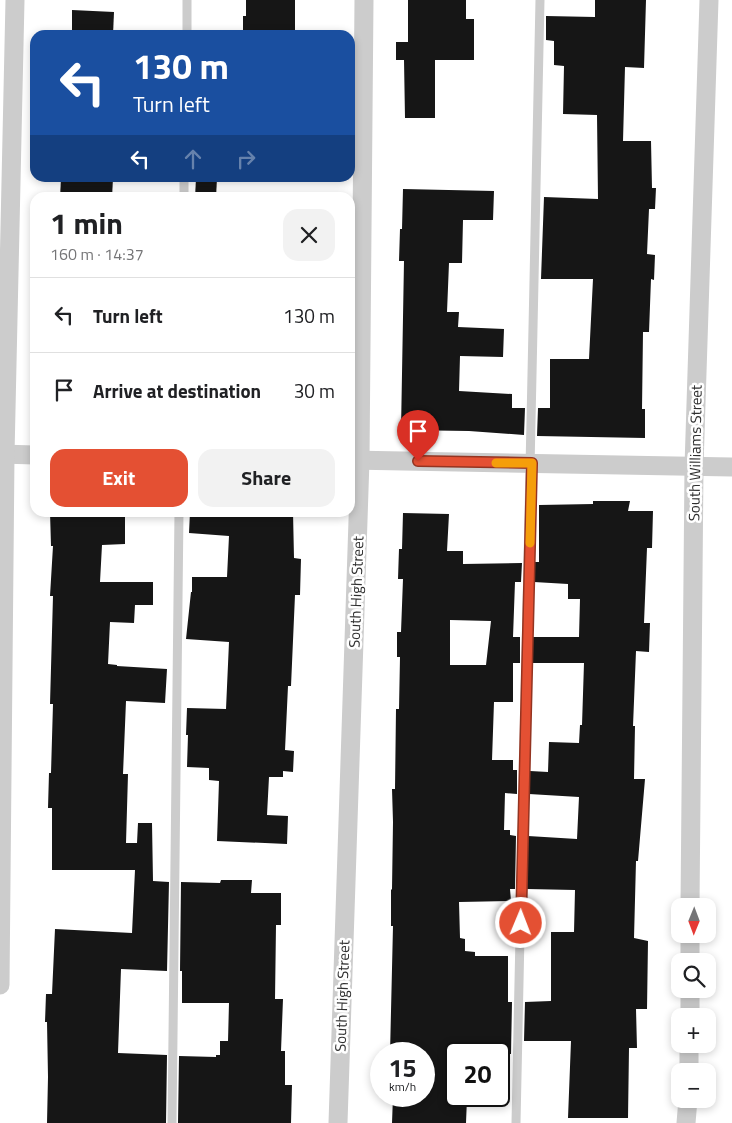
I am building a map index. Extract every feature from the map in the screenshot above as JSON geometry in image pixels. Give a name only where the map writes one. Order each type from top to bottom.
[{"type":"street","points":[[0,985],[3,455],[16,0]]},
{"type":"street","name":"South High Street","points":[[355,460],[364,0]]},
{"type":"street","name":"South Williams Street","points":[[690,898],[694,466],[709,0]]},
{"type":"street","points":[[3,455],[30,455]]},
{"type":"street","points":[[355,460],[732,467]]},
{"type":"street","name":"South High Street","points":[[338,1123],[354,517]]},
{"type":"street","points":[[686,1123],[687,1108]]},
{"type":"lane","points":[[187,0],[187,30]]},
{"type":"lane","points":[[516,1123],[532,463],[540,0]]},
{"type":"lane","points":[[172,1123],[179,517]]},
{"type":"building","points":[[246,0],[295,0],[295,30],[243,30],[243,16],[246,16]]},
{"type":"building","points":[[408,0],[466,0],[466,19],[474,19],[474,60],[435,60],[435,118],[405,118],[404,60],[396,60],[396,42],[408,42]]},
{"type":"building","points":[[595,0],[646,0],[644,68],[625,67],[623,141],[651,141],[652,188],[656,188],[655,209],[649,209],[647,254],[655,255],[654,280],[651,279],[649,332],[643,332],[642,409],[645,409],[645,438],[537,436],[538,408],[550,408],[550,359],[589,359],[593,279],[541,279],[544,197],[598,199],[597,115],[563,114],[564,66],[554,65],[554,41],[546,40],[546,16],[595,17]]},
{"type":"building","points":[[72,10],[114,12],[113,30],[72,30]]},
{"type":"building","points":[[61,182],[113,182],[112,192],[60,192]]},
{"type":"building","points":[[196,182],[217,182],[216,192],[195,192]]},
{"type":"building","points":[[403,189],[494,191],[493,220],[463,220],[462,263],[449,263],[447,312],[459,312],[458,327],[504,329],[503,357],[460,356],[459,391],[512,394],[512,408],[525,408],[524,435],[469,431],[401,430],[404,261],[399,261]]},
{"type":"building","points":[[593,501],[630,501],[628,511],[653,511],[652,548],[647,548],[644,623],[650,623],[649,652],[636,651],[633,726],[635,726],[634,779],[645,779],[638,861],[636,861],[634,938],[648,941],[647,1009],[636,1009],[637,1048],[629,1048],[628,1118],[568,1118],[571,1041],[524,1041],[525,1002],[551,1001],[551,932],[574,932],[575,890],[527,889],[528,836],[577,839],[579,797],[529,794],[530,771],[548,772],[549,742],[579,743],[580,725],[582,725],[584,663],[532,663],[533,637],[579,637],[580,599],[568,599],[568,584],[534,582],[534,562],[539,562],[539,505],[593,504]]},
{"type":"building","points":[[403,513],[449,514],[447,551],[463,551],[463,564],[522,563],[521,582],[515,582],[513,637],[520,637],[520,663],[513,663],[513,702],[494,702],[492,760],[513,760],[513,770],[517,770],[517,794],[505,793],[504,830],[510,830],[510,835],[516,836],[515,889],[510,889],[511,901],[459,902],[460,938],[465,939],[465,951],[475,952],[475,956],[508,956],[508,1002],[512,1002],[511,1054],[510,1042],[445,1042],[445,1107],[467,1107],[466,1123],[392,1123],[393,1107],[435,1107],[435,1042],[390,1042],[393,926],[391,926],[392,789],[395,789],[396,709],[399,709],[400,657],[397,657],[397,632],[401,632],[403,579],[398,579],[399,549],[402,549]],"holes":[[[450,620],[491,621],[486,665],[450,665]]]},
{"type":"building","points":[[50,517],[125,517],[125,544],[102,545],[100,582],[153,582],[153,605],[135,605],[134,623],[110,622],[108,664],[167,669],[165,703],[126,701],[123,774],[128,774],[126,843],[137,843],[138,823],[152,823],[153,881],[169,882],[167,971],[121,969],[118,1053],[167,1055],[166,1123],[47,1123],[46,994],[52,994],[55,929],[132,933],[135,870],[52,870],[52,808],[48,808],[53,704],[50,704],[53,596],[50,596],[53,546],[51,546]]},
{"type":"building","points":[[190,517],[293,517],[294,558],[301,559],[300,595],[295,595],[291,686],[288,686],[285,750],[294,751],[293,772],[283,771],[283,777],[269,777],[267,815],[288,816],[287,844],[217,841],[219,781],[209,780],[209,768],[187,767],[187,708],[226,709],[229,642],[186,639],[192,577],[227,577],[229,536],[189,533]]},
{"type":"building","points":[[221,880],[252,880],[251,893],[281,893],[281,925],[276,925],[275,999],[283,999],[281,1051],[285,1051],[285,1085],[292,1085],[291,1123],[178,1123],[179,1056],[216,1057],[216,1055],[220,1055],[220,1041],[228,1041],[229,1003],[182,1003],[182,971],[180,971],[181,882],[220,883]]},
{"type":"slow traffic","points":[[496,463],[532,463],[530,543]]},
{"type":"route","points":[[418,461],[532,463],[521,923]]}]
